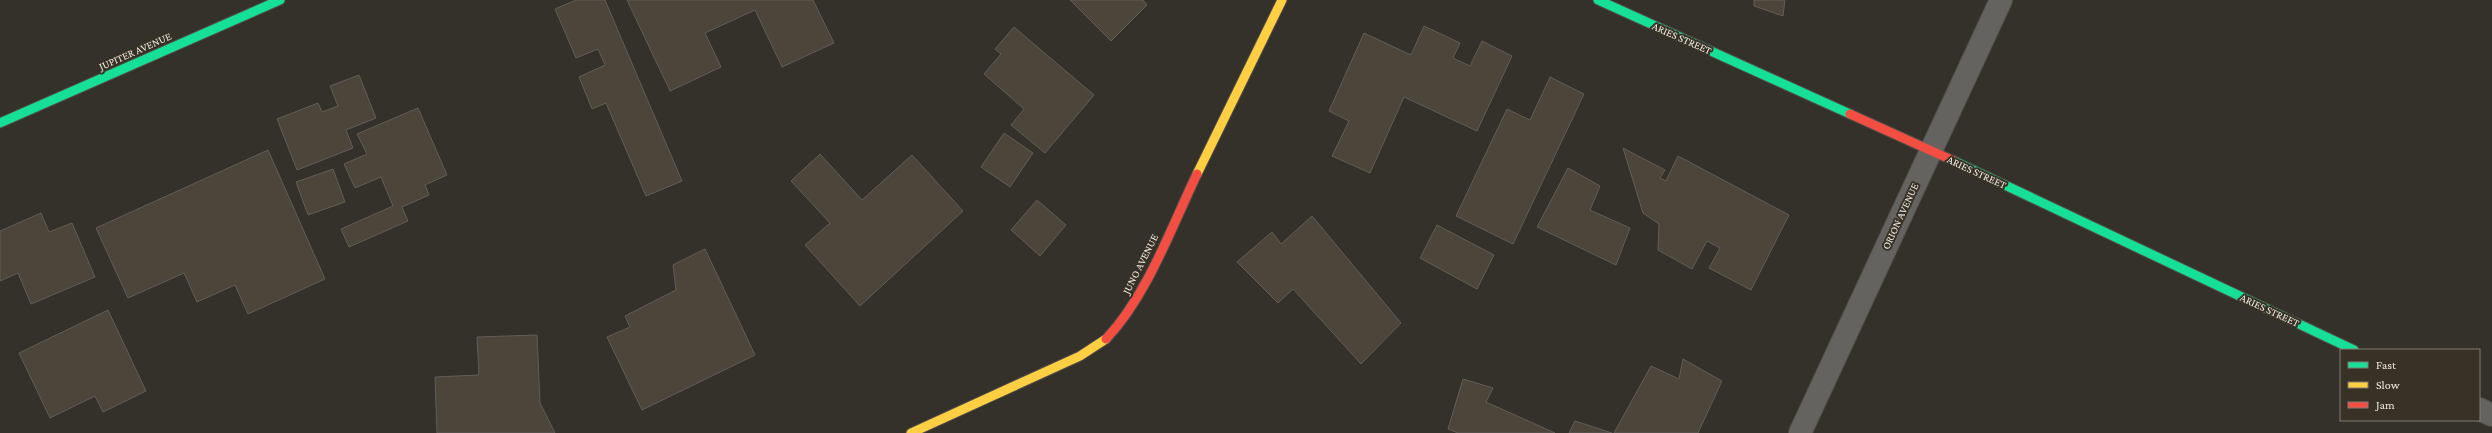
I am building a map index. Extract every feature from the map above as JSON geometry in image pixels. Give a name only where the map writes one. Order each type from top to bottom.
[{"type":"street","name":"JUPITER AVENUE","points":[[0,123],[280,0]]},
{"type":"street","name":"JUNO AVENUE","points":[[911,433],[1080,356],[1106,340],[1122,322],[1148,276],[1282,0]]},
{"type":"street","name":"ARIES STREET","points":[[1598,0],[1930,150],[2352,349]]},
{"type":"street","name":"ORION AVENUE","points":[[1800,433],[1930,150],[2001,0]]},
{"type":"street","points":[[2480,409],[2492,415]]},
{"type":"building","points":[[576,0],[605,0],[682,181],[646,196],[606,103],[592,109],[579,77],[605,65],[598,49],[576,58],[555,9]]},
{"type":"building","points":[[627,0],[813,0],[834,43],[782,67],[755,10],[705,33],[721,67],[670,91]]},
{"type":"building","points":[[1070,0],[1143,0],[1147,5],[1111,41]]},
{"type":"building","points":[[1754,0],[1785,0],[1783,16],[1754,6]]},
{"type":"building","points":[[1424,26],[1460,43],[1453,58],[1470,66],[1482,41],[1512,56],[1477,131],[1404,97],[1370,173],[1332,156],[1349,121],[1329,111],[1364,33],[1411,55]]},
{"type":"building","points":[[1014,27],[1094,95],[1045,153],[1011,125],[1024,109],[984,74],[1001,54],[995,49]]},
{"type":"building","points":[[359,75],[376,118],[346,130],[353,148],[297,170],[277,119],[318,103],[322,112],[338,106],[330,86]]},
{"type":"building","points":[[1550,77],[1584,94],[1513,244],[1456,216],[1507,109],[1530,120]]},
{"type":"building","points":[[418,108],[447,175],[425,185],[429,195],[402,207],[408,221],[349,247],[341,229],[393,206],[381,177],[355,188],[344,164],[367,154],[357,134]]},
{"type":"building","points":[[1004,133],[1033,153],[1010,187],[981,167]]},
{"type":"building","points":[[1623,148],[1665,170],[1660,178],[1666,181],[1678,156],[1789,215],[1751,290],[1709,268],[1720,248],[1707,241],[1692,269],[1658,250],[1659,224],[1643,213]]},
{"type":"building","points":[[268,150],[325,279],[248,314],[235,285],[197,302],[184,273],[128,298],[96,228]]},
{"type":"building","points":[[820,154],[862,200],[912,155],[963,211],[860,306],[805,245],[830,223],[791,181]]},
{"type":"building","points":[[1568,168],[1600,186],[1590,210],[1630,228],[1616,265],[1537,227]]},
{"type":"building","points":[[333,169],[345,202],[308,215],[296,182]]},
{"type":"building","points":[[1037,200],[1066,225],[1040,256],[1011,230]]},
{"type":"building","points":[[41,213],[49,232],[72,223],[95,277],[31,304],[18,273],[0,281],[0,231]]},
{"type":"building","points":[[1312,216],[1401,323],[1361,364],[1293,289],[1278,303],[1237,262],[1272,232],[1281,244]]},
{"type":"building","points":[[1437,225],[1494,255],[1477,289],[1420,258]]},
{"type":"building","points":[[705,249],[755,355],[642,410],[607,337],[630,327],[625,316],[676,290],[673,265]]},
{"type":"building","points":[[108,310],[146,391],[103,412],[95,396],[50,418],[19,353]]},
{"type":"building","points":[[537,335],[540,403],[555,433],[437,433],[435,377],[479,375],[477,337]]},
{"type":"building","points":[[1683,359],[1722,381],[1698,433],[1614,433],[1651,366],[1679,379]]},
{"type":"building","points":[[1463,379],[1493,388],[1486,402],[1555,433],[1458,433],[1448,429]]},
{"type":"building","points":[[1575,421],[1612,433],[1569,433]]},
{"type":"traffic: fast","points":[[0,123],[280,0]]},
{"type":"traffic: fast","points":[[1598,0],[1850,114]]},
{"type":"traffic: fast","points":[[1954,161],[2352,349]]},
{"type":"traffic: slow","points":[[1197,174],[1282,0]]},
{"type":"traffic: slow","points":[[911,433],[1080,356],[1106,339]]},
{"type":"traffic: jam","points":[[1850,114],[1954,161]]},
{"type":"traffic: jam","points":[[1106,339],[1121,322],[1146,282],[1168,239],[1197,174]]}]
